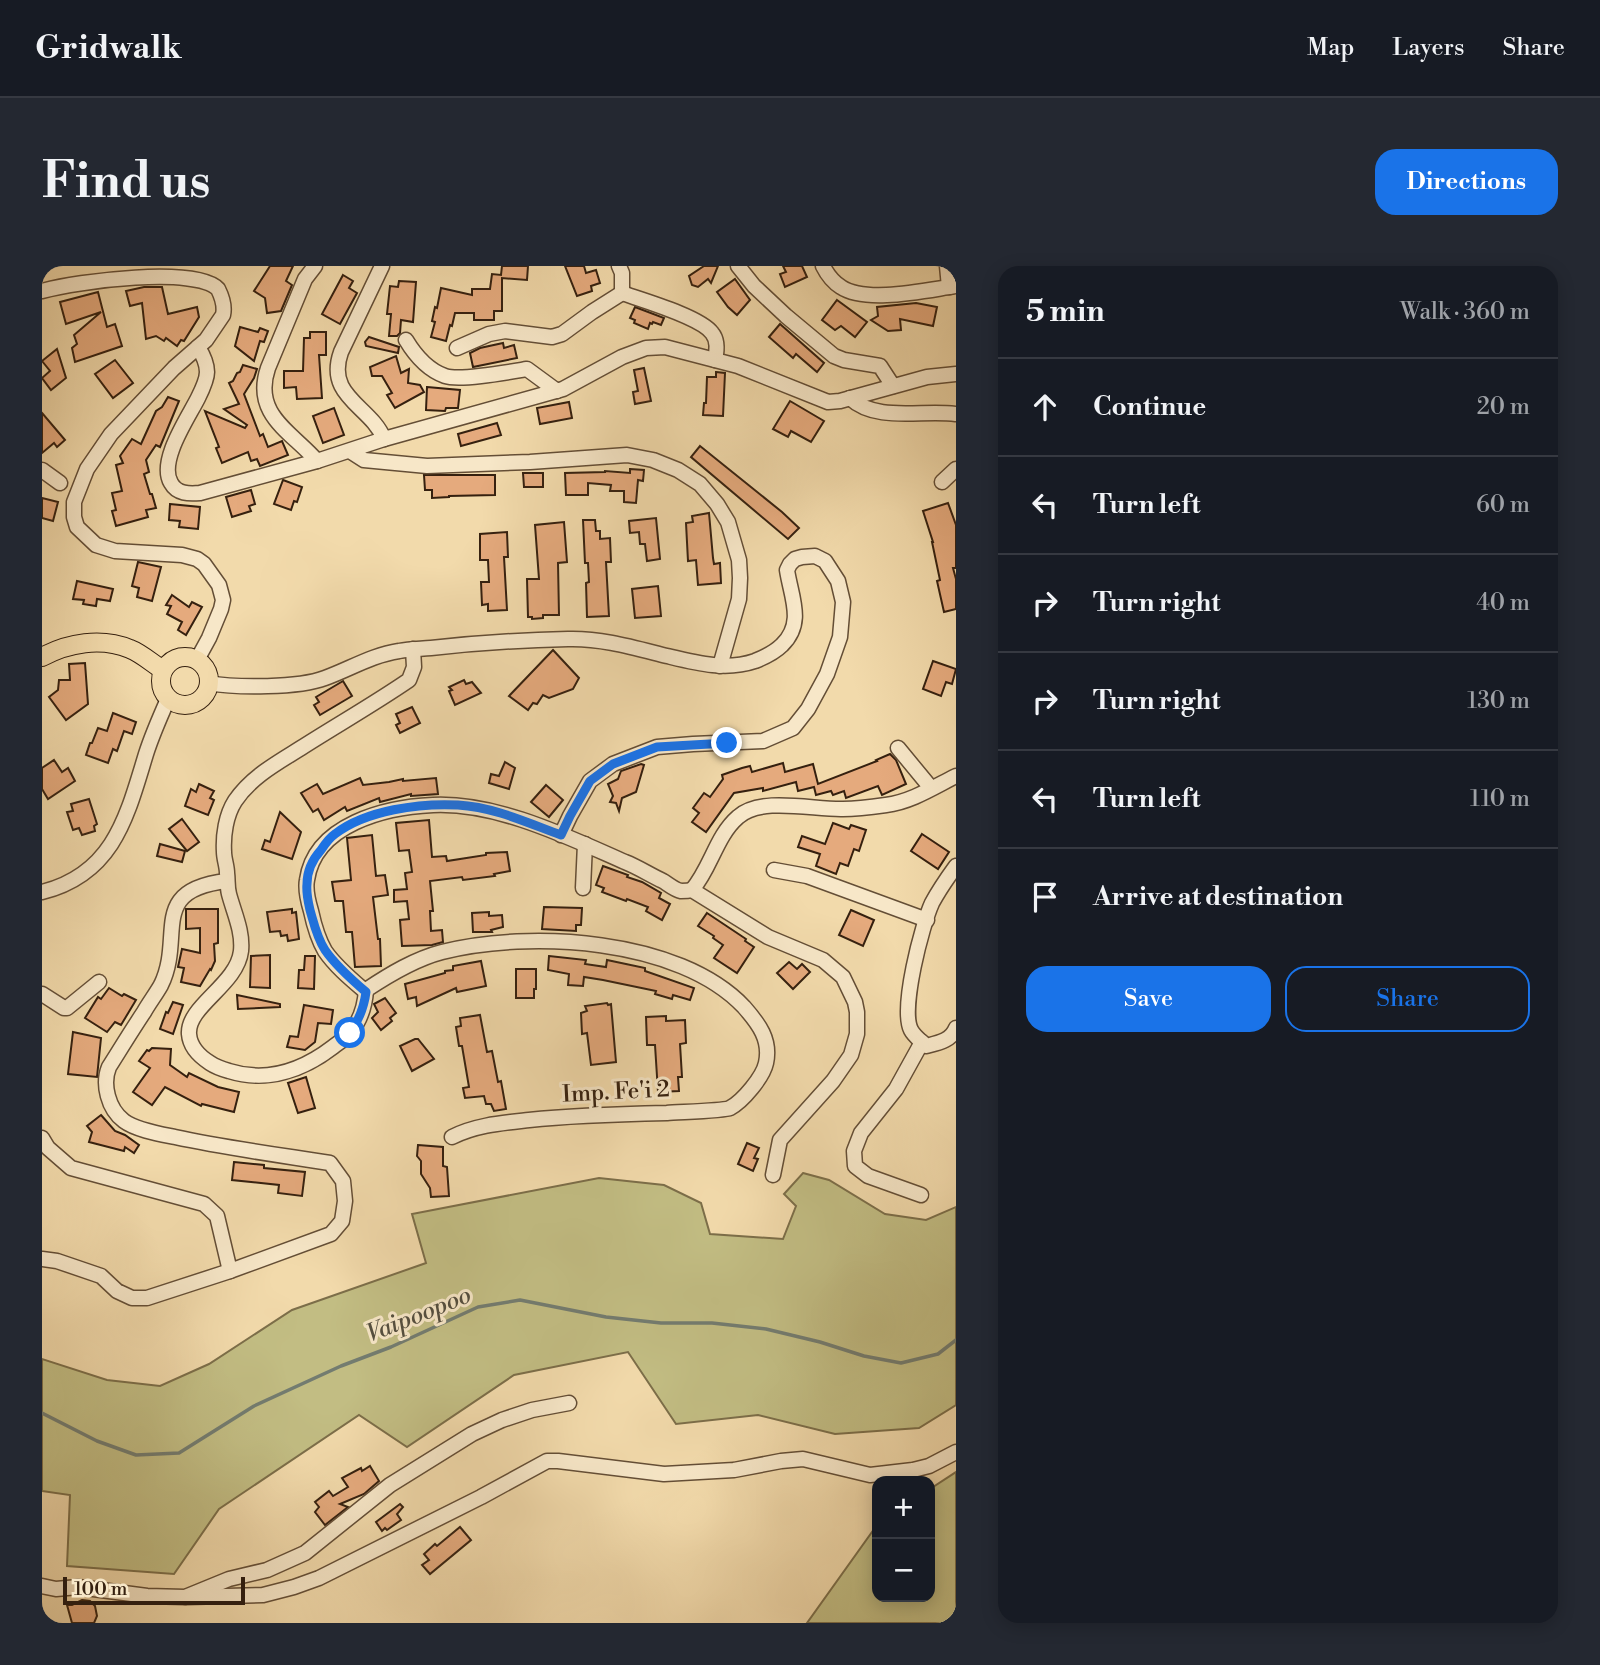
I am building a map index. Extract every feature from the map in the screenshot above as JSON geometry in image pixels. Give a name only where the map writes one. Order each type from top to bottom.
[{"type":"main road","points":[[42,657],[74,644],[111,645],[132,649],[163,670]]},
{"type":"main road","points":[[182,657],[197,660],[206,670],[209,683],[205,694],[196,703],[178,705],[164,694],[160,682],[163,670],[168,664],[182,657]]},
{"type":"street","points":[[315,266],[305,279],[278,342],[266,373],[265,384],[268,405],[275,419],[317,461]]},
{"type":"street","points":[[382,266],[341,352],[337,372],[347,396],[381,430],[384,439]]},
{"type":"street","points":[[620,266],[622,293]]},
{"type":"street","points":[[738,266],[754,286],[830,353],[844,360],[880,366],[893,386]]},
{"type":"street","points":[[823,266],[842,288],[857,293],[895,295],[953,286],[947,266]]},
{"type":"street","points":[[42,291],[145,268],[172,267],[211,279],[223,301],[224,310],[206,340],[174,368],[111,434],[84,474],[74,502],[77,527],[96,545],[110,550],[182,555],[197,559],[204,565],[219,585],[223,600],[209,638],[197,660]]},
{"type":"street","points":[[457,348],[489,334],[505,331],[552,337],[562,334],[622,293]]},
{"type":"street","points":[[622,293],[704,325],[715,337],[715,360]]},
{"type":"street","points":[[405,340],[432,369],[448,377],[527,369],[556,391]]},
{"type":"street","points":[[198,347],[208,374],[170,454],[168,464],[169,478],[180,492],[200,493],[556,391],[622,357],[646,348],[665,347],[715,360],[755,372],[828,401],[840,401],[927,376],[956,374]]},
{"type":"street","points":[[850,398],[870,410],[956,414]]},
{"type":"street","points":[[350,451],[364,460],[427,466],[627,455],[653,460],[678,470],[699,484],[717,504],[728,522],[739,560],[738,599],[720,666]]},
{"type":"street","points":[[942,482],[956,469]]},
{"type":"street","points":[[42,470],[60,483]]},
{"type":"street","points":[[209,683],[242,687],[299,683],[319,680],[374,657],[413,649],[458,644],[570,639],[608,642],[702,665],[740,665],[757,661],[775,652],[792,633],[795,613],[789,583],[790,564],[803,557],[815,556],[825,561],[838,580],[843,602],[841,637],[827,674],[808,709],[793,728],[763,741],[657,747],[613,764],[590,781],[561,835]]},
{"type":"street","points":[[413,649],[414,667],[409,680],[254,779],[236,799],[224,833],[224,853],[227,881],[241,933],[240,953],[233,973],[191,1022],[190,1042],[195,1050],[214,1066],[243,1075],[271,1075],[298,1068],[321,1056],[350,1033],[365,1006],[366,992],[350,978],[320,942],[307,897],[306,882],[311,862],[334,835],[351,824],[396,810],[459,805],[496,811],[585,844],[633,865],[680,891],[692,890],[768,937],[823,960],[842,977],[855,1002],[857,1012],[857,1034],[850,1055],[833,1081],[780,1140],[773,1175]]},
{"type":"street","points":[[42,892],[78,877],[106,852],[119,832],[136,790],[146,752],[168,699]]},
{"type":"street","points":[[898,748],[931,789]]},
{"type":"street","points":[[692,890],[725,832],[738,816],[755,808],[776,806],[843,809],[890,805],[912,798],[956,776]]},
{"type":"street","points":[[583,888],[585,844]]},
{"type":"street","points":[[956,866],[932,904],[909,989],[907,1016],[911,1031],[926,1046],[941,1043],[953,1034],[956,1028]]},
{"type":"street","points":[[774,870],[807,876],[927,920]]},
{"type":"street","points":[[42,1259],[57,1261],[102,1276],[117,1291],[132,1298],[147,1298],[331,1234],[342,1221],[345,1200],[343,1181],[330,1163],[153,1132],[125,1122],[111,1101],[106,1081],[109,1067],[162,983],[173,914],[177,905],[190,890],[227,881]]},
{"type":"street","name":"Imp. Fe'i 2","points":[[366,992],[407,966],[442,952],[516,942],[565,941],[639,952],[685,968],[713,982],[735,998],[752,1017],[768,1044],[765,1067],[760,1079],[730,1108],[580,1115],[476,1128],[452,1137]]},
{"type":"street","points":[[42,994],[66,1008],[99,982]]},
{"type":"street","points":[[921,1195],[867,1176],[855,1166],[854,1151],[862,1133],[896,1089],[922,1042]]},
{"type":"street","points":[[42,1138],[48,1148],[71,1168],[204,1204],[217,1216],[230,1271]]},
{"type":"street","points":[[186,1597],[215,1584],[267,1570],[300,1556],[390,1485],[472,1434],[532,1410],[569,1403]]},
{"type":"street","points":[[42,1586],[56,1589],[78,1587],[147,1596],[263,1595],[319,1578],[547,1461],[664,1474],[734,1470],[803,1459],[870,1475],[929,1466],[956,1451]]},
{"type":"shaded area","points":[[803,1173],[829,1180],[885,1214],[926,1220],[956,1207],[956,1405],[919,1428],[835,1434],[758,1415],[676,1424],[628,1352],[514,1375],[407,1447],[359,1415],[219,1509],[174,1574],[67,1566],[70,1495],[42,1491],[42,1359],[107,1380],[160,1386],[209,1364],[292,1310],[426,1263],[412,1214],[599,1178],[664,1185],[701,1203],[710,1234],[783,1239],[796,1206],[784,1194]]},
{"type":"shaded area","points":[[956,1472],[956,1623],[807,1623],[872,1532],[872,1602],[935,1602],[935,1486]]},
{"type":"building","points":[[270,266],[293,266],[286,281],[292,285],[281,311],[267,313],[265,298],[254,291]]},
{"type":"building","points":[[502,266],[528,266],[527,280],[502,278],[502,311],[494,311],[494,320],[474,320],[474,313],[455,313],[446,341],[431,337],[435,322],[432,321],[441,288],[472,295],[472,289],[490,289],[492,274],[501,275]]},
{"type":"building","points":[[565,266],[584,266],[586,273],[596,270],[600,283],[591,286],[592,291],[577,296]]},
{"type":"building","points":[[704,266],[718,266],[711,283],[708,279],[698,287],[692,285],[689,276]]},
{"type":"building","points":[[783,266],[802,266],[807,277],[785,287],[780,274],[786,272]]},
{"type":"building","points":[[343,275],[353,281],[349,288],[357,293],[340,324],[322,314]]},
{"type":"building","points":[[735,279],[750,300],[737,315],[717,292]]},
{"type":"building","points":[[399,281],[416,282],[413,322],[401,320],[400,333],[397,336],[389,336],[391,314],[387,314],[390,286],[398,287]]},
{"type":"building","points":[[162,287],[168,314],[197,307],[199,317],[184,341],[181,340],[177,346],[166,338],[164,341],[156,336],[146,339],[142,303],[130,306],[126,291]]},
{"type":"building","points":[[98,292],[107,327],[115,324],[122,346],[75,362],[72,348],[77,344],[74,335],[101,312],[66,324],[60,302]]},
{"type":"building","points":[[837,300],[867,322],[855,337],[841,326],[835,330],[822,320]]},
{"type":"building","points":[[916,303],[937,307],[933,326],[900,319],[901,330],[888,331],[871,320],[878,316],[877,307]]},
{"type":"building","points":[[635,307],[664,318],[661,325],[653,322],[648,329],[634,323],[635,320],[630,318]]},
{"type":"building","points":[[780,324],[824,363],[817,372],[796,354],[793,358],[769,337]]},
{"type":"building","points":[[240,327],[258,332],[260,328],[268,331],[264,342],[260,341],[254,361],[235,346]]},
{"type":"building","points":[[310,332],[326,332],[326,355],[319,355],[322,398],[297,399],[296,387],[284,388],[284,371],[303,371],[304,338],[310,338]]},
{"type":"building","points":[[369,337],[399,347],[398,353],[366,346],[365,342]]},
{"type":"building","points":[[503,343],[504,348],[514,345],[517,358],[473,367],[470,353]]},
{"type":"building","points":[[57,349],[66,378],[51,390],[42,378],[50,371],[42,361]]},
{"type":"building","points":[[396,356],[401,373],[409,369],[408,383],[420,385],[424,392],[395,408],[387,395],[392,393],[382,376],[372,376],[370,367]]},
{"type":"building","points":[[115,360],[133,383],[113,398],[95,374]]},
{"type":"building","points":[[243,365],[257,369],[244,394],[260,436],[263,434],[268,447],[282,441],[288,455],[260,466],[257,459],[251,461],[248,452],[222,463],[216,448],[219,447],[205,411],[245,428],[247,425],[224,409],[239,404],[229,383]]},
{"type":"building","points":[[644,368],[651,401],[635,404],[633,392],[638,391],[634,370]]},
{"type":"building","points":[[716,372],[725,373],[723,416],[703,415],[707,377],[716,377]]},
{"type":"building","points":[[427,387],[460,390],[458,408],[446,408],[445,411],[426,410]]},
{"type":"building","points":[[168,397],[179,401],[160,447],[156,445],[146,460],[149,472],[144,474],[156,508],[146,510],[148,517],[116,526],[112,511],[116,510],[112,493],[122,491],[116,465],[123,463],[120,456],[132,439],[141,444],[156,411]]},
{"type":"building","points":[[790,401],[824,421],[811,442],[791,431],[788,437],[773,429]]},
{"type":"building","points":[[569,402],[572,418],[540,424],[537,408]]},
{"type":"building","points":[[334,408],[344,435],[323,443],[313,416]]},
{"type":"building","points":[[42,413],[65,440],[57,447],[54,443],[42,453]]},
{"type":"building","points":[[497,423],[501,435],[461,446],[458,434]]},
{"type":"building","points":[[700,446],[799,528],[788,539],[691,457]]},
{"type":"building","points":[[630,469],[644,470],[643,481],[638,480],[636,503],[624,502],[624,491],[610,491],[611,485],[588,483],[588,495],[566,495],[565,473],[630,473]]},
{"type":"building","points":[[523,473],[543,473],[543,487],[524,487]]},
{"type":"building","points":[[424,475],[495,475],[495,495],[432,498],[432,490],[425,490]]},
{"type":"building","points":[[283,480],[302,487],[291,510],[274,504]]},
{"type":"building","points":[[251,490],[255,504],[249,506],[251,511],[232,517],[226,497]]},
{"type":"building","points":[[42,498],[58,502],[53,521],[42,518]]},
{"type":"building","points":[[948,503],[956,525],[956,568],[953,568],[956,579],[956,609],[944,612],[937,581],[940,580],[933,542],[923,511]]},
{"type":"building","points":[[170,504],[200,507],[198,529],[179,527],[180,521],[169,520]]},
{"type":"building","points":[[709,513],[714,564],[720,563],[721,583],[698,585],[696,560],[688,561],[686,523],[693,522],[692,516]]},
{"type":"building","points":[[656,518],[660,559],[647,561],[645,544],[640,544],[639,532],[630,533],[629,521]]},
{"type":"building","points":[[583,520],[595,520],[600,539],[610,538],[611,562],[606,562],[609,616],[587,617],[586,583],[589,582],[588,563],[585,563]]},
{"type":"building","points":[[564,522],[567,562],[558,563],[559,615],[543,615],[543,618],[532,619],[528,617],[527,579],[539,579],[535,525]]},
{"type":"building","points":[[507,532],[508,557],[504,557],[507,610],[488,611],[488,604],[482,605],[481,582],[489,582],[488,560],[480,560],[480,534]]},
{"type":"building","points":[[138,562],[161,567],[152,601],[137,597],[139,588],[132,586]]},
{"type":"building","points":[[77,581],[113,589],[110,601],[97,599],[96,606],[83,604],[84,600],[73,599]]},
{"type":"building","points":[[658,586],[661,616],[635,618],[632,589]]},
{"type":"building","points":[[172,595],[189,607],[192,602],[202,607],[186,635],[178,630],[182,622],[167,614],[171,606],[166,605]]},
{"type":"building","points":[[553,650],[579,678],[573,689],[549,698],[543,695],[537,704],[533,703],[528,710],[509,696]]},
{"type":"building","points":[[933,661],[956,669],[952,684],[946,682],[941,696],[923,689]]},
{"type":"building","points":[[85,663],[88,704],[66,720],[49,697],[58,690],[59,680],[70,680],[69,664]]},
{"type":"building","points":[[464,680],[466,684],[472,682],[481,693],[455,705],[449,687]]},
{"type":"building","points":[[343,681],[352,696],[320,715],[314,705],[319,702],[316,697]]},
{"type":"building","points":[[412,707],[420,723],[400,733],[396,725],[400,723],[396,714]]},
{"type":"building","points":[[113,713],[136,722],[132,734],[124,731],[117,751],[113,749],[108,763],[86,755],[98,728],[107,731]]},
{"type":"building","points":[[890,754],[896,760],[906,784],[882,795],[878,786],[846,798],[844,791],[833,795],[831,791],[816,795],[814,787],[798,791],[796,782],[763,791],[763,788],[734,793],[706,832],[692,822],[699,813],[693,808],[704,793],[710,797],[723,779],[722,775],[742,768],[750,766],[752,772],[783,763],[785,772],[813,764],[818,784]]},
{"type":"building","points":[[54,760],[62,772],[68,768],[75,781],[48,799],[42,789],[42,768]]},
{"type":"building","points":[[505,762],[515,768],[509,789],[489,783],[491,774],[499,776]]},
{"type":"building","points":[[644,765],[636,792],[622,798],[619,811],[616,803],[610,802],[613,796],[608,784],[618,779],[621,771]]},
{"type":"building","points":[[360,778],[363,785],[403,779],[436,778],[438,794],[411,794],[380,802],[379,798],[347,811],[345,807],[324,820],[318,809],[313,812],[301,793],[317,784],[323,794]]},
{"type":"building","points":[[199,784],[214,791],[210,798],[214,800],[208,815],[185,806],[191,789],[196,792]]},
{"type":"building","points":[[546,785],[563,800],[549,817],[531,802]]},
{"type":"building","points":[[89,799],[97,824],[94,826],[95,831],[82,835],[79,828],[73,830],[67,812],[73,811],[71,804]]},
{"type":"building","points":[[280,812],[301,832],[292,859],[262,849],[265,840],[270,842]]},
{"type":"building","points":[[182,819],[199,842],[187,851],[169,829]]},
{"type":"building","points":[[429,820],[432,857],[446,856],[447,861],[486,853],[507,852],[510,871],[463,880],[462,877],[430,881],[433,911],[430,911],[431,931],[442,930],[443,942],[402,946],[400,920],[409,919],[407,901],[394,902],[394,890],[407,889],[405,873],[412,872],[409,850],[399,851],[396,823]]},
{"type":"building","points":[[833,823],[849,829],[851,825],[866,830],[859,851],[854,849],[848,866],[840,863],[836,874],[816,866],[820,854],[798,847],[802,836],[825,844]]},
{"type":"building","points":[[922,834],[949,852],[938,869],[911,851]]},
{"type":"building","points":[[372,835],[376,876],[385,875],[388,895],[373,897],[380,939],[381,966],[355,967],[352,932],[346,932],[343,901],[335,901],[332,882],[351,880],[347,838]]},
{"type":"building","points":[[160,844],[185,851],[182,862],[157,856]]},
{"type":"building","points":[[603,866],[628,875],[627,877],[661,893],[659,898],[670,904],[662,920],[646,911],[648,907],[602,892],[604,888],[596,885]]},
{"type":"building","points":[[544,907],[582,908],[581,925],[576,925],[576,931],[542,929]]},
{"type":"building","points":[[186,909],[218,909],[215,961],[200,986],[181,982],[184,968],[178,967],[182,949],[200,953],[200,928],[186,929]]},
{"type":"building","points":[[292,909],[292,913],[296,912],[299,939],[288,941],[287,935],[281,936],[280,931],[270,932],[267,912]]},
{"type":"building","points":[[851,910],[874,920],[863,946],[839,935]]},
{"type":"building","points":[[489,912],[489,916],[502,915],[503,927],[491,930],[492,932],[473,932],[472,913]]},
{"type":"building","points":[[707,913],[754,947],[737,973],[714,958],[723,945],[698,926]]},
{"type":"building","points":[[270,955],[270,988],[250,987],[251,956]]},
{"type":"building","points":[[305,956],[315,956],[314,989],[298,988],[299,970],[304,970]]},
{"type":"building","points":[[549,956],[586,960],[585,964],[606,967],[607,960],[645,968],[645,971],[694,988],[690,1000],[673,995],[672,999],[655,994],[656,991],[584,977],[583,986],[568,985],[569,974],[548,970]]},
{"type":"building","points":[[481,961],[486,986],[457,992],[456,988],[417,1006],[416,997],[408,999],[405,984],[453,970],[453,966]]},
{"type":"building","points":[[789,962],[797,969],[802,964],[810,972],[793,989],[777,973]]},
{"type":"building","points":[[516,969],[536,969],[534,998],[516,998]]},
{"type":"building","points":[[109,988],[136,1000],[121,1025],[115,1022],[107,1032],[85,1018],[98,997],[101,999]]},
{"type":"building","points":[[237,995],[280,1004],[280,1007],[238,1009]]},
{"type":"building","points":[[385,998],[396,1013],[390,1018],[392,1021],[381,1030],[372,1018],[378,1012],[374,1004]]},
{"type":"building","points":[[173,1002],[183,1005],[173,1034],[160,1029]]},
{"type":"building","points":[[611,1004],[616,1062],[591,1065],[587,1033],[582,1034],[581,1013],[587,1011],[585,1006]]},
{"type":"building","points":[[304,1005],[333,1010],[331,1024],[318,1023],[315,1042],[305,1050],[287,1047],[290,1036],[298,1037]]},
{"type":"building","points":[[480,1015],[487,1052],[492,1051],[506,1109],[494,1111],[491,1104],[486,1104],[484,1096],[465,1098],[463,1088],[469,1087],[456,1027],[461,1026],[460,1018]]},
{"type":"building","points":[[666,1016],[666,1021],[685,1020],[686,1043],[680,1044],[682,1077],[678,1077],[679,1091],[658,1092],[655,1045],[647,1045],[646,1017]]},
{"type":"building","points":[[73,1032],[101,1038],[97,1077],[68,1074]]},
{"type":"building","points":[[418,1039],[434,1059],[412,1071],[400,1046]]},
{"type":"building","points":[[171,1049],[170,1065],[187,1077],[189,1073],[218,1087],[239,1092],[234,1112],[202,1104],[201,1106],[165,1087],[152,1105],[133,1092],[150,1068],[139,1061],[147,1050]]},
{"type":"building","points":[[306,1077],[315,1108],[298,1113],[288,1083]]},
{"type":"building","points":[[101,1115],[115,1131],[139,1145],[134,1153],[125,1147],[124,1151],[89,1142],[92,1132],[87,1126]]},
{"type":"building","points":[[747,1143],[759,1148],[754,1158],[758,1159],[753,1171],[738,1164]]},
{"type":"building","points":[[418,1145],[443,1147],[443,1166],[447,1167],[449,1196],[431,1197],[430,1188],[421,1174],[421,1161],[417,1156]]},
{"type":"building","points":[[234,1162],[305,1172],[302,1196],[278,1193],[279,1185],[232,1180]]},
{"type":"building","points":[[370,1466],[379,1481],[364,1494],[340,1504],[348,1507],[325,1525],[315,1512],[319,1507],[315,1502],[329,1491],[333,1496],[348,1487],[342,1478]]},
{"type":"building","points":[[400,1504],[403,1507],[397,1514],[401,1520],[382,1531],[376,1522]]},
{"type":"building","points":[[460,1527],[471,1540],[430,1574],[422,1565],[429,1560],[424,1554]]},
{"type":"building","points":[[82,1600],[90,1601],[95,1606],[97,1616],[94,1623],[72,1623],[67,1605]]},
{"type":"waterway","name":"Vaipoopoo","points":[[42,1413],[97,1441],[136,1455],[179,1453],[254,1406],[341,1366],[391,1347],[478,1307],[520,1300],[606,1317],[766,1329],[864,1356],[901,1363],[938,1354],[956,1340]]},
{"type":"route","points":[[350,1033],[365,1006],[366,992],[350,978],[320,942],[307,897],[306,882],[311,862],[334,835],[351,824],[370,817],[432,805],[459,805],[496,811],[561,835],[590,781],[613,764],[657,747],[727,743]]}]
